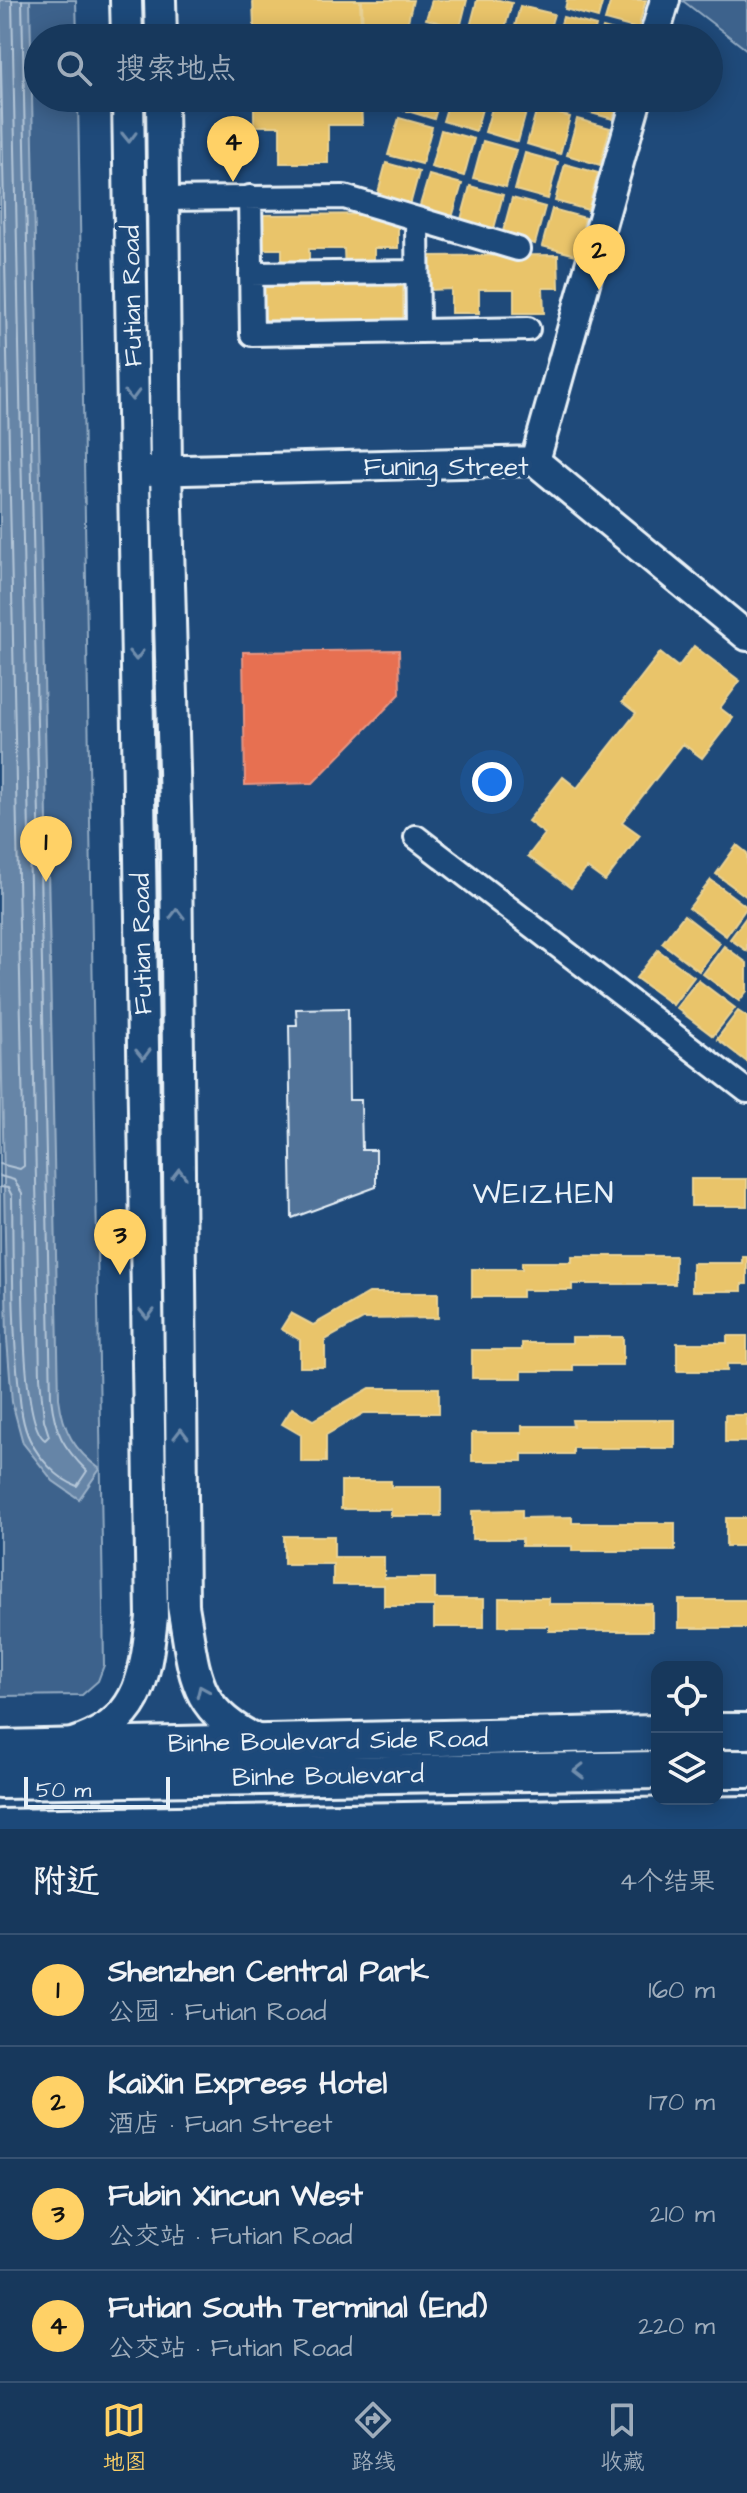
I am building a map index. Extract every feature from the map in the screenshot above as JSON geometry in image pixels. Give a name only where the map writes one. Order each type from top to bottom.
[{"type":"highway","points":[[723,1769],[747,1769]]},
{"type":"highway","name":"Binhe Boulevard","points":[[0,1780],[651,1770]]},
{"type":"highway","name":"Binhe Boulevard","points":[[0,1828],[747,1815]]},
{"type":"highway","points":[[625,1829],[700,1816]]},
{"type":"main road","points":[[126,0],[127,24]]},
{"type":"main road","points":[[160,0],[161,24]]},
{"type":"main road","name":"Futian Road","points":[[64,1747],[104,1731],[119,1720],[131,1704],[145,1668],[152,1617],[128,112]]},
{"type":"main road","name":"Futian Road","points":[[162,112],[166,470],[176,825],[183,1606],[198,1684],[205,1701],[235,1730],[258,1741]]},
{"type":"main road","points":[[723,1731],[747,1731]]},
{"type":"main road","name":"Binhe Boulevard Side Road","points":[[0,1748],[651,1733]]},
{"type":"street","points":[[658,24],[665,0]]},
{"type":"street","points":[[535,461],[633,112]]},
{"type":"street","points":[[250,197],[252,334],[528,329]]},
{"type":"street","points":[[163,199],[344,197],[518,249]]},
{"type":"street","points":[[417,219],[418,331]]},
{"type":"street","points":[[251,274],[417,272]]},
{"type":"street","name":"Funing Street","points":[[132,471],[535,461],[747,636]]},
{"type":"street","points":[[416,837],[747,1091]]},
{"type":"shaded area","points":[[0,0],[76,0],[77,24],[24,24],[24,112],[78,112],[104,1665],[98,1681],[82,1695],[0,1696]]},
{"type":"shaded area","points":[[747,0],[747,50],[723,32],[723,24],[713,24],[683,1]]},
{"type":"water","points":[[0,0],[30,0],[30,24],[24,24],[24,112],[32,112],[59,1398],[71,1439],[83,1455],[100,1469],[79,1499],[53,1481],[23,1443],[12,1402],[7,1339],[0,974]]},
{"type":"building: 住宅","points":[[253,0],[360,0],[361,24],[254,24]]},
{"type":"building: 住宅","points":[[362,0],[413,0],[407,24],[363,24]]},
{"type":"building: 住宅","points":[[432,0],[467,0],[461,24],[426,19]]},
{"type":"building: 住宅","points":[[477,0],[512,3],[506,24],[471,24]]},
{"type":"building: 住宅","points":[[567,0],[603,0],[598,18],[565,9]]},
{"type":"building: 住宅","points":[[611,0],[646,0],[639,24],[605,20]]},
{"type":"building: 住宅","points":[[520,6],[554,14],[551,24],[516,24]]},
{"type":"building: 住宅","points":[[563,17],[589,24],[561,24]]},
{"type":"building: 住宅","points":[[254,112],[362,112],[362,125],[328,125],[328,163],[280,163],[280,126],[254,126]]},
{"type":"building: 住宅","points":[[411,112],[436,112],[434,119]]},
{"type":"building: 住宅","points":[[446,112],[481,112],[476,131],[443,121]]},
{"type":"building: 住宅","points":[[491,112],[526,112],[518,142],[485,132]]},
{"type":"building: 住宅","points":[[536,112],[570,117],[560,154],[527,144]]},
{"type":"building: 住宅","points":[[587,112],[615,112],[613,119]]},
{"type":"building: 住宅","points":[[399,118],[432,127],[422,164],[388,155]]},
{"type":"building: 住宅","points":[[577,119],[610,128],[600,165],[567,155]]},
{"type":"building: 住宅","points":[[441,130],[474,139],[464,176],[431,167]]},
{"type":"building: 住宅","points":[[483,141],[516,150],[506,187],[473,178]]},
{"type":"building: 住宅","points":[[525,153],[558,162],[548,199],[515,190]]},
{"type":"building: 住宅","points":[[386,163],[419,172],[409,209],[376,200]]},
{"type":"building: 住宅","points":[[565,164],[598,173],[588,210],[555,201]]},
{"type":"building: 住宅","points":[[429,175],[462,184],[451,221],[418,212]]},
{"type":"building: 住宅","points":[[470,186],[503,195],[493,232],[460,223]]},
{"type":"building: 住宅","points":[[512,198],[545,207],[535,244],[502,235]]},
{"type":"building: 住宅","points":[[552,209],[585,218],[576,255],[542,246]]},
{"type":"building: 住宅","points":[[398,214],[398,248],[374,248],[374,273],[345,273],[344,249],[309,249],[309,273],[282,273],[282,249],[255,249],[255,215]]},
{"type":"building: 住宅","points":[[558,255],[559,288],[543,288],[544,313],[514,313],[514,289],[479,289],[479,313],[451,313],[451,289],[431,290],[430,256]]},
{"type":"building: 住宅","points":[[403,286],[403,319],[261,320],[261,287]]},
{"type":"building: 住宅","points":[[694,646],[740,681],[720,708],[733,718],[702,758],[683,744],[622,822],[640,835],[605,881],[587,868],[571,888],[528,856],[545,834],[528,821],[563,777],[577,788],[636,713],[622,702],[660,653],[678,667]]},
{"type":"building: 住宅","points":[[737,845],[747,853],[747,897],[716,874]]},
{"type":"building: 住宅","points":[[711,880],[747,907],[726,936],[689,908]]},
{"type":"building: 住宅","points":[[684,915],[720,943],[699,971],[662,943]]},
{"type":"building: 住宅","points":[[747,916],[747,951],[730,939]]},
{"type":"building: 住宅","points":[[724,946],[747,963],[747,991],[739,1001],[703,974]]},
{"type":"building: 住宅","points":[[658,950],[694,977],[673,1005],[636,978]]},
{"type":"building: 住宅","points":[[698,980],[735,1008],[713,1036],[676,1008]]},
{"type":"building: 住宅","points":[[738,1011],[747,1017],[747,1062],[717,1039]]},
{"type":"building: 住宅","points":[[691,1179],[747,1179],[747,1206],[691,1206]]},
{"type":"building: 住宅","points":[[572,1256],[675,1256],[675,1284],[572,1284],[572,1290],[522,1290],[522,1297],[472,1297],[472,1269],[522,1269],[522,1262],[572,1262]]},
{"type":"building: 住宅","points":[[742,1256],[747,1256],[747,1284],[742,1284],[742,1291],[692,1291],[692,1263],[742,1263]]},
{"type":"building: 住宅","points":[[369,1293],[438,1293],[438,1318],[363,1319],[325,1340],[325,1367],[300,1367],[300,1340],[281,1329],[291,1313],[313,1325]]},
{"type":"building: 住宅","points":[[727,1336],[747,1336],[747,1364],[727,1364],[727,1371],[677,1371],[677,1343],[727,1343]]},
{"type":"building: 住宅","points":[[572,1337],[623,1337],[623,1365],[573,1365],[573,1371],[522,1371],[522,1378],[472,1378],[472,1350],[522,1350],[522,1343],[572,1343]]},
{"type":"building: 住宅","points":[[370,1388],[439,1388],[439,1413],[364,1413],[326,1435],[326,1462],[301,1462],[301,1435],[282,1424],[292,1408],[313,1420]]},
{"type":"building: 住宅","points":[[725,1415],[747,1415],[747,1442],[725,1442]]},
{"type":"building: 住宅","points":[[572,1420],[675,1420],[675,1448],[573,1448],[573,1454],[522,1454],[522,1461],[472,1461],[472,1433],[522,1433],[522,1426],[573,1426]]},
{"type":"building: 住宅","points":[[341,1481],[391,1481],[391,1487],[441,1487],[441,1516],[391,1516],[391,1509],[341,1509]]},
{"type":"building: 住宅","points":[[522,1510],[522,1518],[572,1517],[572,1523],[675,1523],[675,1551],[572,1551],[572,1546],[522,1546],[522,1539],[472,1539],[472,1511]]},
{"type":"building: 住宅","points":[[726,1518],[747,1518],[747,1546],[726,1546]]},
{"type":"building: 住宅","points":[[284,1536],[334,1536],[334,1557],[384,1557],[384,1578],[435,1578],[435,1599],[484,1599],[484,1627],[434,1627],[434,1606],[384,1606],[384,1585],[333,1585],[333,1564],[284,1564]]},
{"type":"building: 住宅","points":[[499,1598],[549,1598],[549,1604],[652,1604],[652,1631],[549,1631],[549,1626],[499,1626]]},
{"type":"building: 住宅","points":[[679,1600],[747,1600],[747,1628],[679,1628]]},
{"type":"building: 商业","points":[[399,650],[400,694],[313,783],[245,785],[243,652]]},
{"type":"building: 其他","points":[[348,1008],[349,1100],[361,1100],[362,1150],[376,1150],[376,1187],[292,1218],[289,1025],[297,1025],[296,1009]]},
{"type":"place","name":"Futian South Terminal (End)","points":[[233,182]]},
{"type":"place","name":"KaiXin Express Hotel","points":[[599,290]]},
{"type":"place","name":"Shenzhen Central Park","points":[[46,882]]},
{"type":"place","name":"Fubin Xincun West","points":[[120,1275]]},
{"type":"district","name":"WEIZHEN","points":[[544,1193]]}]
